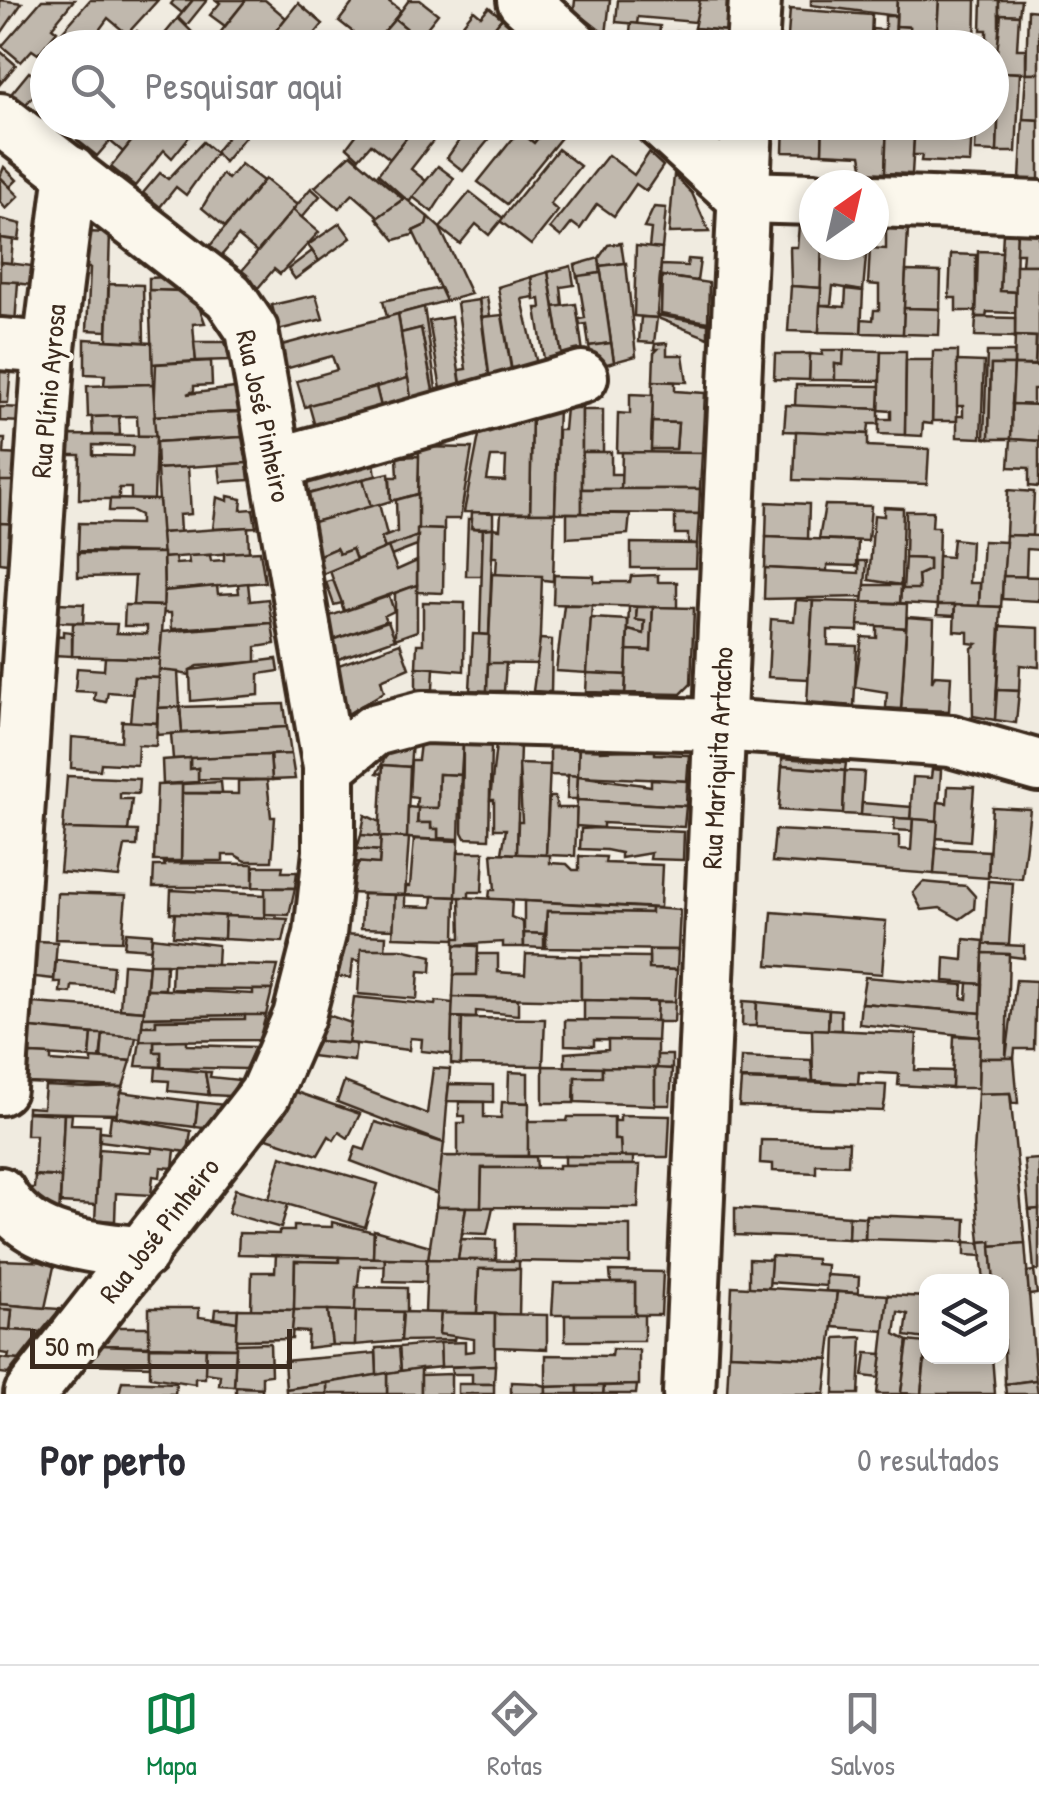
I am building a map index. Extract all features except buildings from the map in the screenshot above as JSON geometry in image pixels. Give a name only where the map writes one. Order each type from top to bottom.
[{"type":"street","points":[[523,0],[556,30]]},
{"type":"street","points":[[753,30],[755,0]]},
{"type":"street","name":"Rua José Pinheiro","points":[[0,119],[229,296],[252,330],[329,767],[328,852],[320,934],[299,1016],[264,1094],[30,1394]]},
{"type":"street","points":[[680,140],[742,197],[799,199]]},
{"type":"street","name":"Rua Mariquita Artacho","points":[[689,1394],[746,140]]},
{"type":"street","name":"Rua Plínio Ayrosa","points":[[0,1090],[24,346],[70,172]]},
{"type":"street","points":[[889,202],[1039,207]]},
{"type":"street","points":[[275,464],[582,377]]},
{"type":"street","points":[[329,767],[374,730],[423,717],[719,726],[950,741],[1039,766]]},
{"type":"street","points":[[0,1194],[10,1211],[38,1232],[84,1246],[143,1252]]}]
